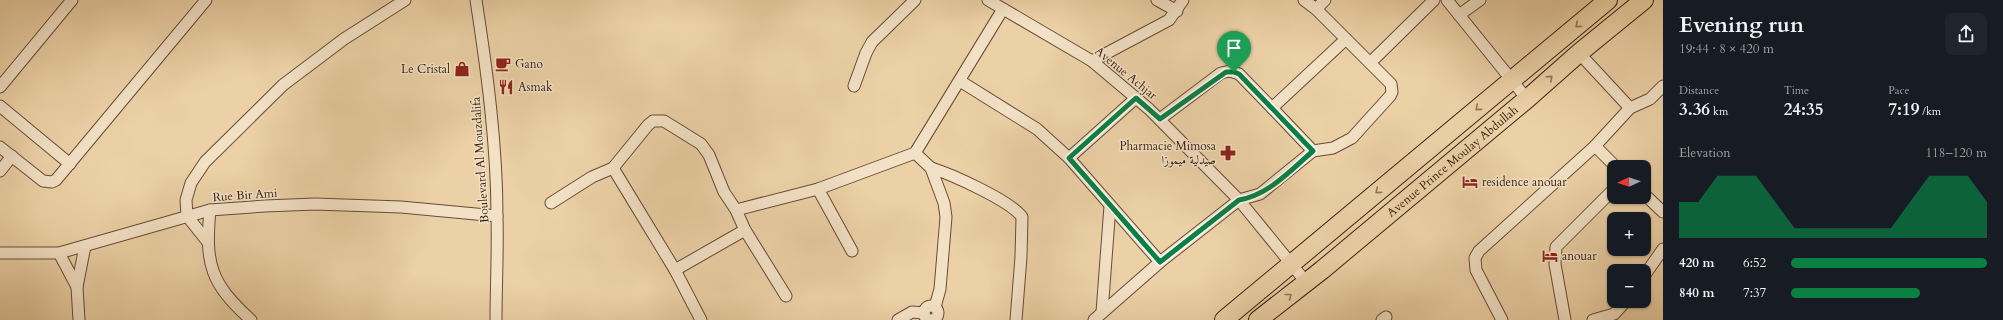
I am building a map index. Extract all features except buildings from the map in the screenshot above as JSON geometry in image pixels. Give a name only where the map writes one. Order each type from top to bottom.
[{"type":"main road","name":"Avenue Prince Moulay Abdullah","points":[[1224,320],[1292,265],[1608,0]]},
{"type":"main road","name":"Avenue Prince Moulay Abdullah","points":[[1258,320],[1527,99],[1579,53],[1644,0]]},
{"type":"street","points":[[0,87],[72,0]]},
{"type":"street","points":[[0,147],[43,181],[48,182],[56,180],[206,0]]},
{"type":"street","points":[[207,241],[187,216],[186,200],[191,183],[205,162],[283,85],[344,39],[405,0]]},
{"type":"street","name":"Boulevard Al Mouzdalifa","points":[[476,0],[484,51],[494,150],[497,216],[496,320]]},
{"type":"street","points":[[854,86],[866,53],[872,42],[915,0]]},
{"type":"street","name":"Avenue Achjar","points":[[988,0],[1092,61],[1160,119],[1239,200],[1306,282]]},
{"type":"street","points":[[1157,0],[1177,11]]},
{"type":"street","points":[[1092,61],[1169,20],[1177,11],[1183,0]]},
{"type":"street","points":[[1098,316],[1160,262],[1239,200],[1260,194],[1313,151],[1333,148],[1352,138],[1390,96],[1392,92],[1391,84],[1316,9],[1304,0]]},
{"type":"street","points":[[1316,9],[1325,0]]},
{"type":"street","points":[[1370,63],[1434,0]]},
{"type":"street","points":[[1447,0],[1527,99]]},
{"type":"street","points":[[1459,15],[1480,0]]},
{"type":"street","points":[[736,210],[818,189],[915,153],[1004,9]]},
{"type":"street","points":[[1272,108],[1346,39]]},
{"type":"street","points":[[1579,53],[1630,108]]},
{"type":"street","points":[[1160,119],[1221,74],[1230,71],[1239,74],[1313,151]]},
{"type":"street","points":[[960,80],[1037,129],[1069,158],[1160,262]]},
{"type":"street","points":[[1502,320],[1476,270],[1475,258],[1479,251],[1595,146],[1630,108],[1650,99],[1663,86]]},
{"type":"street","points":[[1069,158],[1136,98]]},
{"type":"street","points":[[0,106],[23,127],[70,164]]},
{"type":"street","points":[[551,203],[592,177],[613,168],[648,125],[653,121],[664,121],[701,144],[709,155],[724,192],[736,210],[744,230],[786,296]]},
{"type":"street","points":[[1595,146],[1609,160]]},
{"type":"street","points":[[915,153],[931,168],[959,178],[1013,208],[1022,217],[1021,257],[1016,320]]},
{"type":"street","points":[[0,171],[12,156]]},
{"type":"street","points":[[613,168],[675,270],[701,320]]},
{"type":"street","points":[[898,320],[912,312],[930,317],[938,314],[935,307],[940,289],[946,217],[944,203],[931,168]]},
{"type":"street","points":[[818,189],[852,251]]},
{"type":"street","points":[[1565,320],[1555,264],[1556,247],[1607,196]]},
{"type":"street","points":[[1651,201],[1663,212]]},
{"type":"street","name":"Rue Bir Ami","points":[[0,252],[59,253],[210,210],[315,204],[401,207],[497,216]]},
{"type":"street","points":[[1098,316],[1110,206]]},
{"type":"street","points":[[210,210],[207,241],[218,284],[233,303],[252,320]]},
{"type":"street","points":[[675,270],[744,230]]},
{"type":"street","points":[[80,320],[77,287],[85,246]]},
{"type":"street","points":[[1651,267],[1662,252]]},
{"type":"street","points":[[59,253],[77,287]]},
{"type":"street","points":[[1593,320],[1614,314],[1620,308]]},
{"type":"place","name":"Gano","points":[[503,64]]},
{"type":"place","name":"Le Cristal","points":[[462,69]]},
{"type":"place","name":"Asmak","points":[[506,87]]},
{"type":"place","name":"Pharmacie Mimosa صيدلية ميموزا","points":[[1228,153]]},
{"type":"place","name":"residence anouar","points":[[1470,182]]},
{"type":"place","name":"anouar","points":[[1550,256]]},
{"type":"route","points":[[1230,71],[1234,72],[1239,74],[1313,151],[1270,188],[1251,198],[1239,200],[1160,262],[1069,158],[1136,98],[1160,119],[1221,74],[1230,71]]}]
